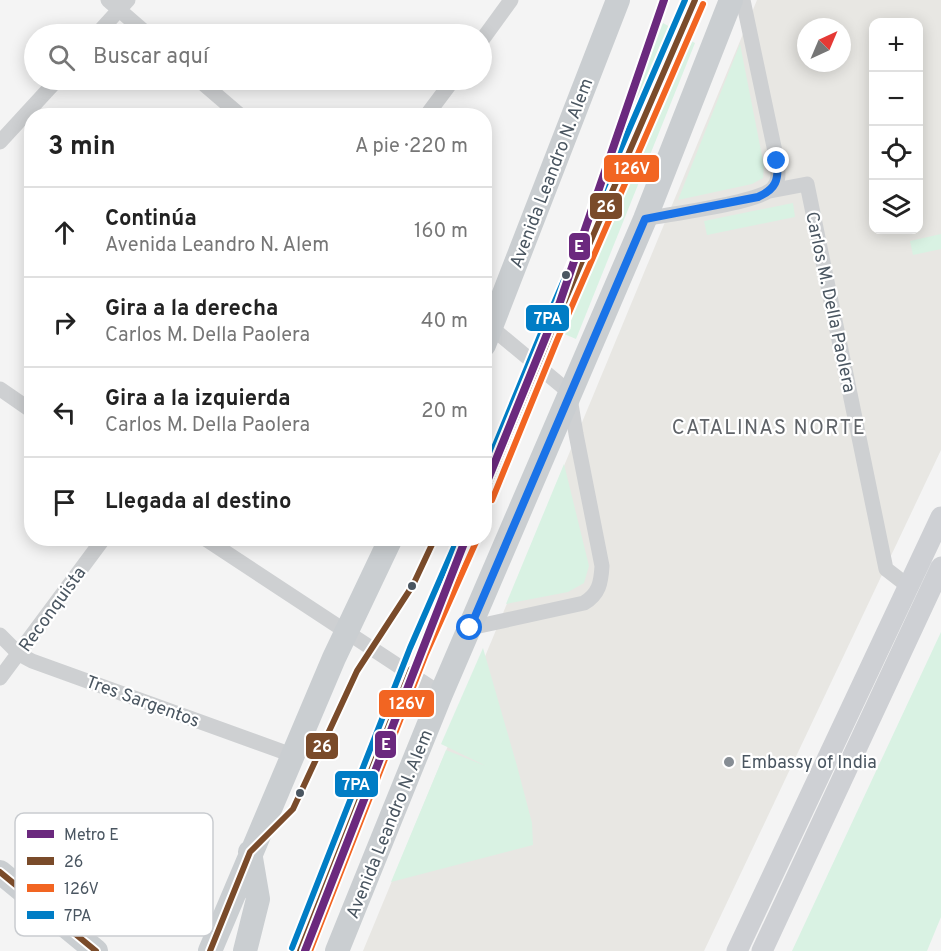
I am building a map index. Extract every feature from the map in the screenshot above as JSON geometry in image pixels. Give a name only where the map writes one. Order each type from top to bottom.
[{"type":"main road","name":"Avenida Leandro N. Alem","points":[[492,319],[618,0]]},
{"type":"main road","name":"Avenida Leandro N. Alem","points":[[337,951],[441,694],[645,219],[731,0]]},
{"type":"main road","points":[[737,951],[941,517]]},
{"type":"main road","points":[[210,951],[250,852],[346,631],[387,546]]},
{"type":"main road","points":[[762,951],[941,567]]},
{"type":"main road","points":[[245,951],[258,899],[250,852]]},
{"type":"main road","points":[[0,872],[15,884]]},
{"type":"main road","points":[[78,936],[96,951]]},
{"type":"street","points":[[492,26],[511,0]]},
{"type":"street","points":[[743,0],[777,161],[777,181],[770,191]]},
{"type":"street","points":[[104,24],[118,3],[138,24]]},
{"type":"street","points":[[31,108],[48,90]]},
{"type":"street","points":[[211,90],[232,108]]},
{"type":"street","points":[[432,108],[446,90]]},
{"type":"street","points":[[0,142],[24,116]]},
{"type":"street","name":"Carlos M. Della Paolera","points":[[645,219],[751,200],[770,191],[807,184],[886,569],[908,586]]},
{"type":"street","points":[[470,628],[584,603],[593,598],[598,591],[602,566],[569,392],[538,365],[492,335]]},
{"type":"street","points":[[0,389],[24,406]]},
{"type":"street","name":"Reconquista","points":[[0,678],[98,546]]},
{"type":"street","points":[[216,546],[441,694]]},
{"type":"street","name":"Tres Sargentos","points":[[0,635],[19,654],[292,755]]},
{"type":"shaded area","points":[[757,0],[941,0],[941,450],[704,951],[363,951]]},
{"type":"green space","points":[[663,23],[672,28],[626,132],[621,129]]},
{"type":"green space","points":[[685,38],[695,43],[576,339],[562,333]]},
{"type":"green space","points":[[740,44],[764,166],[763,178],[752,184],[678,200]]},
{"type":"green space","points":[[793,203],[795,217],[707,235],[704,221]]},
{"type":"green space","points":[[941,234],[941,249],[913,255],[910,241]]},
{"type":"green space","points":[[564,464],[589,566],[584,583],[568,592],[506,604]]},
{"type":"green space","points":[[941,632],[941,917],[927,951],[792,951]]},
{"type":"green space","points":[[483,648],[532,823],[533,845],[391,882],[446,750],[486,766],[441,744]]},
{"type":"metro line","name":"E","points":[[492,469],[560,302],[664,0]]},
{"type":"metro line","name":"E","points":[[305,951],[463,546]]},
{"type":"transit line","name":"7PA","points":[[492,453],[685,0]]},
{"type":"transit line","name":"26","points":[[492,476],[550,335],[695,0]]},
{"type":"transit line","name":"126V","points":[[492,500],[558,338],[703,4]]},
{"type":"transit line","name":"26","points":[[210,951],[250,852],[293,809],[357,671],[413,585],[431,546]]},
{"type":"transit line","name":"7PA","points":[[292,948],[410,648],[455,546]]},
{"type":"transit line","name":"126V","points":[[310,951],[426,654],[474,546]]},
{"type":"transit line","name":"26","points":[[300,951],[411,669]]},
{"type":"transit line","name":"26","points":[[0,872],[15,884]]},
{"type":"transit line","name":"26","points":[[78,936],[96,951]]},
{"type":"place","name":"Embassy of India","points":[[729,762]]},
{"type":"district","name":"CATALINAS NORTE","points":[[769,427]]},
{"type":"route","points":[[470,628],[569,392],[645,219],[758,197],[770,191],[777,181],[777,161]]}]
